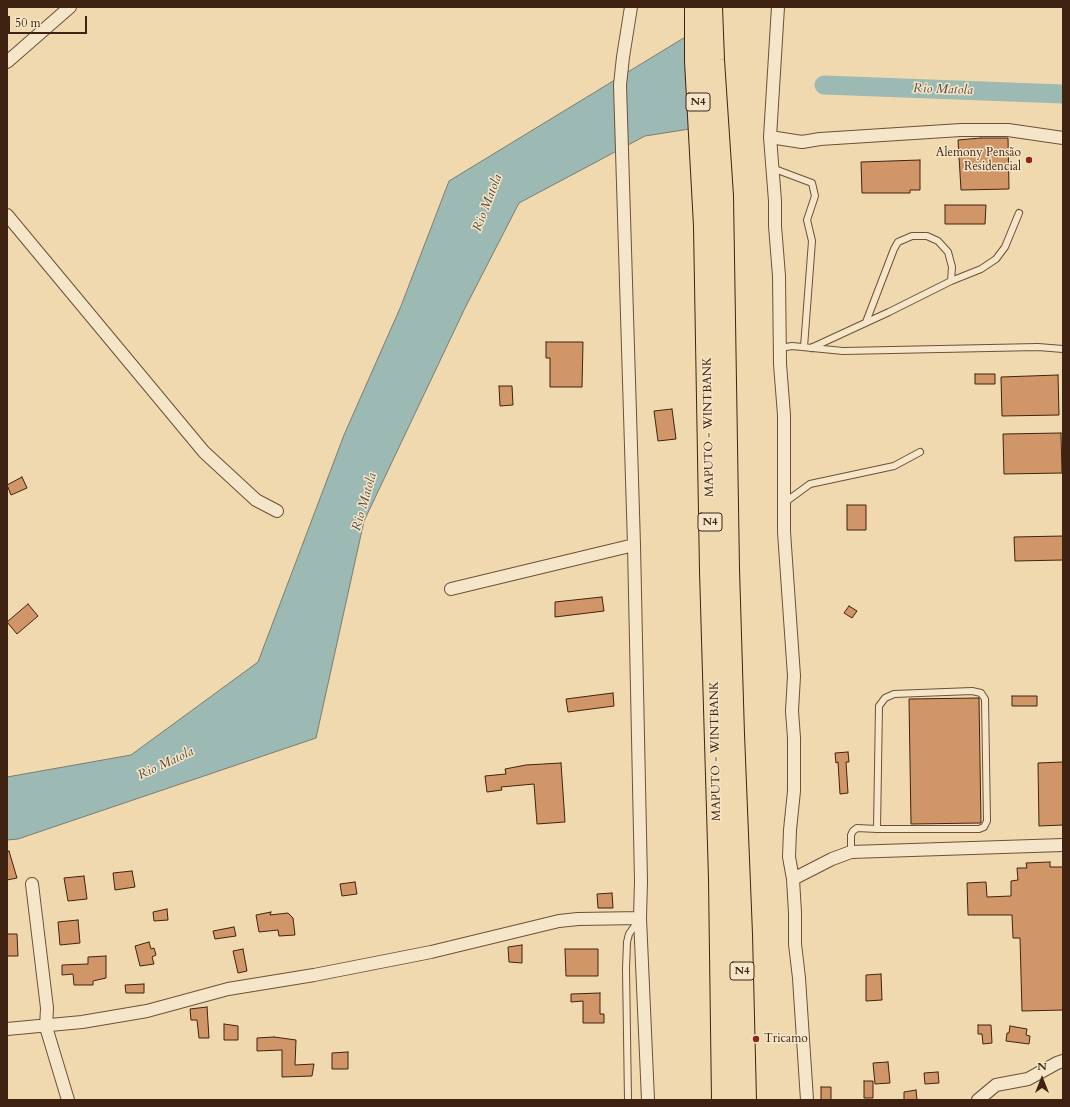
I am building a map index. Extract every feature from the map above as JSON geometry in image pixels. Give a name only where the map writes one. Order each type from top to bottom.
[{"type":"highway","name":"MAPUTO - WINTBANK","points":[[696,7],[696,61],[705,226],[711,571],[728,844]]},
{"type":"highway","name":"MAPUTO - WINTBANK","points":[[711,7],[712,60],[722,196],[728,569],[728,844]]},
{"type":"highway","name":"N4","points":[[723,1100],[720,879],[728,844]]},
{"type":"highway","name":"N4","points":[[728,844],[745,1100]]},
{"type":"street","points":[[7,62],[70,7]]},
{"type":"street","points":[[631,7],[620,85],[634,545],[641,874],[640,918],[648,1100]]},
{"type":"street","points":[[778,7],[770,137],[779,276],[780,348],[784,415],[784,539],[794,676],[792,711],[794,738],[794,791],[789,858],[793,879],[795,944],[799,978],[807,1100]]},
{"type":"street","points":[[770,137],[802,142],[820,139],[961,130],[1008,130],[1063,138]]},
{"type":"street","points":[[7,215],[204,452],[256,500],[277,511]]},
{"type":"street","points":[[451,589],[634,545]]},
{"type":"street","points":[[793,879],[832,859],[851,852],[1063,845]]},
{"type":"street","points":[[32,884],[47,1008],[46,1027],[68,1100]]},
{"type":"street","points":[[7,1029],[46,1027],[147,1011],[228,989],[314,975],[431,952],[559,921],[578,919],[640,918]]},
{"type":"street","points":[[978,1100],[996,1085],[1028,1079],[1063,1061]]},
{"type":"lane","points":[[772,168],[812,182],[815,196],[807,220],[812,241],[807,347]]},
{"type":"lane","points":[[807,347],[866,322],[951,280],[980,269],[996,259],[1005,247],[1019,213]]},
{"type":"lane","points":[[866,322],[898,242],[912,236],[928,236],[938,241],[948,252],[952,267],[951,280]]},
{"type":"lane","points":[[780,348],[792,346],[843,351],[1038,347],[1063,349]]},
{"type":"lane","points":[[784,503],[810,484],[832,478],[860,474],[894,466],[920,452]]},
{"type":"lane","points":[[851,852],[851,834],[857,828],[877,829],[979,829],[984,827],[986,821],[985,699],[981,693],[972,691],[894,694],[885,698],[879,706],[877,829]]},
{"type":"lane","points":[[628,1100],[627,942],[629,934],[640,918]]},
{"type":"water","points":[[687,36],[696,128],[645,136],[519,203],[465,308],[364,521],[316,738],[18,839],[7,840],[7,777],[131,755],[258,662],[344,435],[401,306],[449,181]]},
{"type":"building","points":[[1008,138],[1009,189],[961,190],[958,140]]},
{"type":"building","points":[[920,160],[920,190],[910,190],[910,193],[862,193],[861,162]]},
{"type":"building","points":[[945,205],[986,205],[985,224],[945,224]]},
{"type":"building","points":[[546,342],[583,342],[582,387],[550,387],[550,358],[546,358]]},
{"type":"building","points":[[975,374],[995,374],[995,384],[975,384]]},
{"type":"building","points":[[1058,375],[1059,415],[1002,416],[1001,377]]},
{"type":"building","points":[[499,386],[512,386],[513,405],[500,406]]},
{"type":"building","points":[[672,409],[676,439],[658,441],[654,411]]},
{"type":"building","points":[[1061,433],[1062,473],[1004,474],[1003,434]]},
{"type":"building","points":[[22,477],[27,488],[11,495],[7,485]]},
{"type":"building","points":[[847,505],[866,505],[866,530],[847,530]]},
{"type":"building","points":[[1063,536],[1063,560],[1015,561],[1014,537]]},
{"type":"building","points":[[602,597],[604,611],[555,617],[555,602]]},
{"type":"building","points":[[28,604],[38,616],[17,634],[7,622]]},
{"type":"building","points":[[849,606],[857,611],[852,618],[844,613]]},
{"type":"building","points":[[613,693],[614,706],[568,712],[566,699]]},
{"type":"building","points":[[1012,696],[1037,696],[1037,706],[1012,706]]},
{"type":"building","points":[[979,698],[981,823],[911,824],[909,699]]},
{"type":"building","points":[[848,752],[849,762],[846,762],[848,793],[840,794],[838,762],[836,763],[835,753]]},
{"type":"building","points":[[1063,762],[1063,825],[1039,826],[1038,763]]},
{"type":"building","points":[[561,763],[565,822],[537,824],[534,784],[501,787],[502,790],[487,792],[485,776],[506,774],[505,769],[526,765]]},
{"type":"building","points":[[9,851],[17,878],[7,880],[7,852]]},
{"type":"building","points":[[1050,862],[1050,867],[1063,867],[1063,1010],[1022,1011],[1020,938],[1013,938],[1012,915],[968,915],[967,883],[986,882],[987,897],[1011,896],[1011,881],[1018,880],[1017,868],[1027,868],[1026,863]]},
{"type":"building","points":[[132,871],[135,887],[115,890],[113,873]]},
{"type":"building","points":[[84,876],[87,899],[68,901],[64,878]]},
{"type":"building","points":[[355,882],[357,894],[342,896],[340,884]]},
{"type":"building","points":[[612,893],[613,908],[598,908],[597,894]]},
{"type":"building","points":[[167,909],[168,920],[154,921],[153,912]]},
{"type":"building","points":[[271,912],[270,915],[288,913],[293,918],[295,935],[279,936],[278,930],[259,932],[256,915]]},
{"type":"building","points":[[78,920],[80,943],[60,945],[58,922]]},
{"type":"building","points":[[234,927],[236,936],[215,939],[213,931]]},
{"type":"building","points":[[7,934],[17,934],[18,956],[7,956]]},
{"type":"building","points":[[149,942],[151,949],[154,948],[156,955],[152,957],[154,964],[140,966],[135,946]]},
{"type":"building","points":[[522,945],[522,963],[509,962],[508,947]]},
{"type":"building","points":[[243,949],[247,971],[238,973],[233,951]]},
{"type":"building","points":[[565,949],[598,949],[598,976],[566,976]]},
{"type":"building","points":[[106,956],[106,978],[93,981],[93,985],[74,985],[73,974],[62,975],[62,965],[88,964],[88,957]]},
{"type":"building","points":[[881,974],[882,1000],[866,1001],[866,975]]},
{"type":"building","points":[[144,984],[144,993],[126,993],[125,985]]},
{"type":"building","points":[[600,993],[600,1014],[604,1014],[604,1023],[583,1023],[583,1001],[571,1002],[571,994]]},
{"type":"building","points":[[207,1007],[209,1038],[199,1038],[197,1020],[191,1020],[190,1009]]},
{"type":"building","points":[[224,1024],[238,1026],[238,1040],[224,1040]]},
{"type":"building","points":[[978,1025],[991,1025],[992,1043],[983,1044],[982,1034],[978,1034]]},
{"type":"building","points":[[1010,1026],[1027,1029],[1026,1035],[1030,1036],[1029,1044],[1006,1041]]},
{"type":"building","points":[[274,1037],[296,1040],[295,1065],[314,1064],[312,1076],[282,1077],[282,1050],[257,1051],[257,1038]]},
{"type":"building","points":[[348,1052],[348,1069],[332,1069],[332,1053]]},
{"type":"building","points":[[888,1062],[890,1083],[875,1084],[873,1063]]},
{"type":"building","points":[[938,1072],[939,1083],[925,1084],[924,1073]]},
{"type":"building","points":[[864,1081],[873,1081],[873,1098],[864,1098]]},
{"type":"building","points":[[821,1087],[831,1087],[831,1100],[821,1100]]},
{"type":"building","points":[[916,1090],[917,1100],[904,1100],[904,1092]]},
{"type":"waterway","name":"Rio Matola","points":[[824,85],[1063,94]]},
{"type":"place","name":"Alemony Pensão Residencial","points":[[1029,160]]},
{"type":"place","name":"Tricamo","points":[[756,1039]]}]
